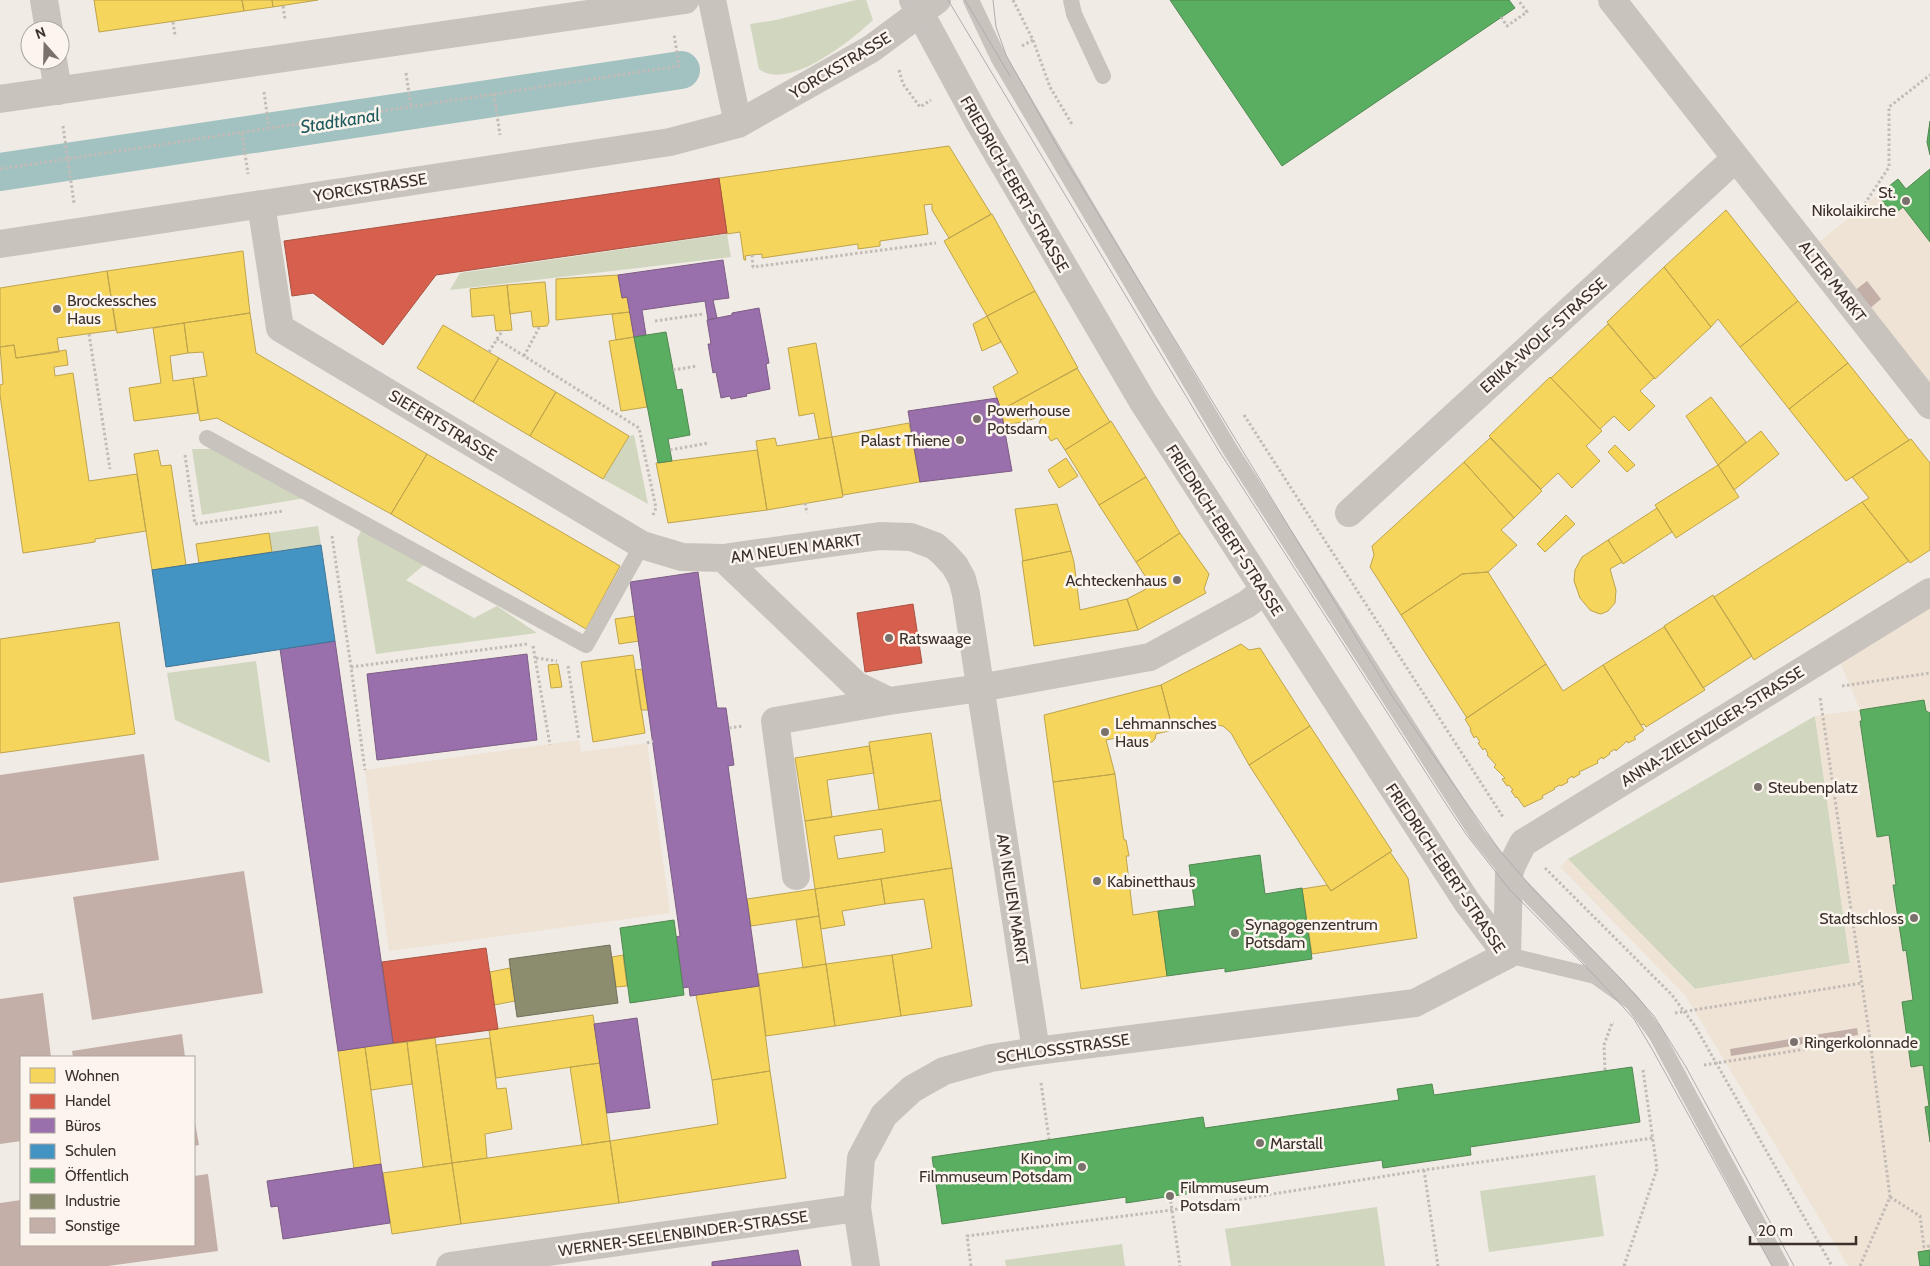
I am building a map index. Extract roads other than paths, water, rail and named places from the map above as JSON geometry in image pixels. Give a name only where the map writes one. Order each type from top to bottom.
[{"type":"street","points":[[44,0],[47,20]]},
{"type":"street","points":[[0,99],[685,0]]},
{"type":"street","points":[[712,0],[738,124]]},
{"type":"street","name":"ALTER MARKT","points":[[1612,0],[1930,405]]},
{"type":"street","name":"YORCKSTRASSE","points":[[0,244],[670,142],[738,124],[871,49],[889,36],[923,4]]},
{"type":"street","name":"FRIEDRICH-EBERT-STRASSE","points":[[923,4],[979,122],[1143,402],[1467,902],[1507,955],[1415,1003]]},
{"type":"street","points":[[55,70],[58,91]]},
{"type":"street","name":"ERIKA-WOLF-STRASSE","points":[[1349,513],[1736,158]]},
{"type":"street","name":"SIEFERTSTRASSE","points":[[261,204],[280,328],[642,545],[682,557],[723,558]]},
{"type":"street","name":"AM NEUEN MARKT","points":[[723,558],[893,535],[911,537],[935,546],[955,566],[962,579],[966,594],[1036,1051]]},
{"type":"street","name":"AM NEUEN MARKT","points":[[723,558],[856,685],[889,702]]},
{"type":"street","points":[[796,876],[775,721],[980,688],[1150,657],[1247,604],[1264,590]]},
{"type":"street","name":"ANNA-ZIELENZIGER-STRASSE","points":[[1509,874],[1524,843],[1930,592]]},
{"type":"street","points":[[1507,955],[1509,874]]},
{"type":"street","name":"SCHLOSSSTRASSE","points":[[866,1266],[857,1208],[861,1158],[884,1115],[912,1089],[944,1071],[991,1058],[1036,1051],[1415,1003]]},
{"type":"street","name":"WERNER-SEELENBINDER-STRASSE","points":[[450,1266],[857,1208]]},
{"type":"lane","points":[[971,0],[999,60],[1231,451],[1477,834],[1509,874],[1633,1003],[1656,1034],[1781,1266]]},
{"type":"lane","points":[[1071,0],[1074,14],[1103,76]]},
{"type":"lane","points":[[207,438],[586,645],[642,545]]},
{"type":"lane","points":[[1507,955],[1595,976],[1633,1003]]},
{"type":"waterway","name":"Stadtkanal","points":[[0,172],[681,70]]},
{"type":"tram line","points":[[948,0],[1219,451],[1448,807],[1466,834],[1509,889],[1595,976],[1634,1019],[1772,1266]]},
{"type":"tram line","points":[[965,0],[1010,76]]},
{"type":"tram line","points":[[993,0],[996,27],[1006,55],[1061,153],[1392,696],[1500,851],[1533,889],[1621,979],[1654,1016],[1686,1067],[1794,1266]]},
{"type":"place","name":"St. Nikolaikirche","points":[[1906,201]]},
{"type":"place","name":"Brockessches Haus","points":[[57,309]]},
{"type":"place","name":"Powerhouse Potsdam","points":[[977,419]]},
{"type":"place","name":"Palast Thiene","points":[[960,440]]},
{"type":"place","name":"Achteckenhaus","points":[[1177,580]]},
{"type":"place","name":"Ratswaage","points":[[889,638]]},
{"type":"place","name":"Lehmannsches Haus","points":[[1105,732]]},
{"type":"place","name":"Steubenplatz","points":[[1758,787]]},
{"type":"place","name":"Kabinetthaus","points":[[1097,881]]},
{"type":"place","name":"Stadtschloss","points":[[1914,918]]},
{"type":"place","name":"Synagogenzentrum Potsdam","points":[[1235,933]]},
{"type":"place","name":"Ringerkolonnade","points":[[1794,1042]]},
{"type":"place","name":"Marstall","points":[[1260,1143]]},
{"type":"place","name":"Kino im Filmmuseum Potsdam","points":[[1082,1167]]},
{"type":"place","name":"Filmmuseum Potsdam","points":[[1170,1196]]}]
